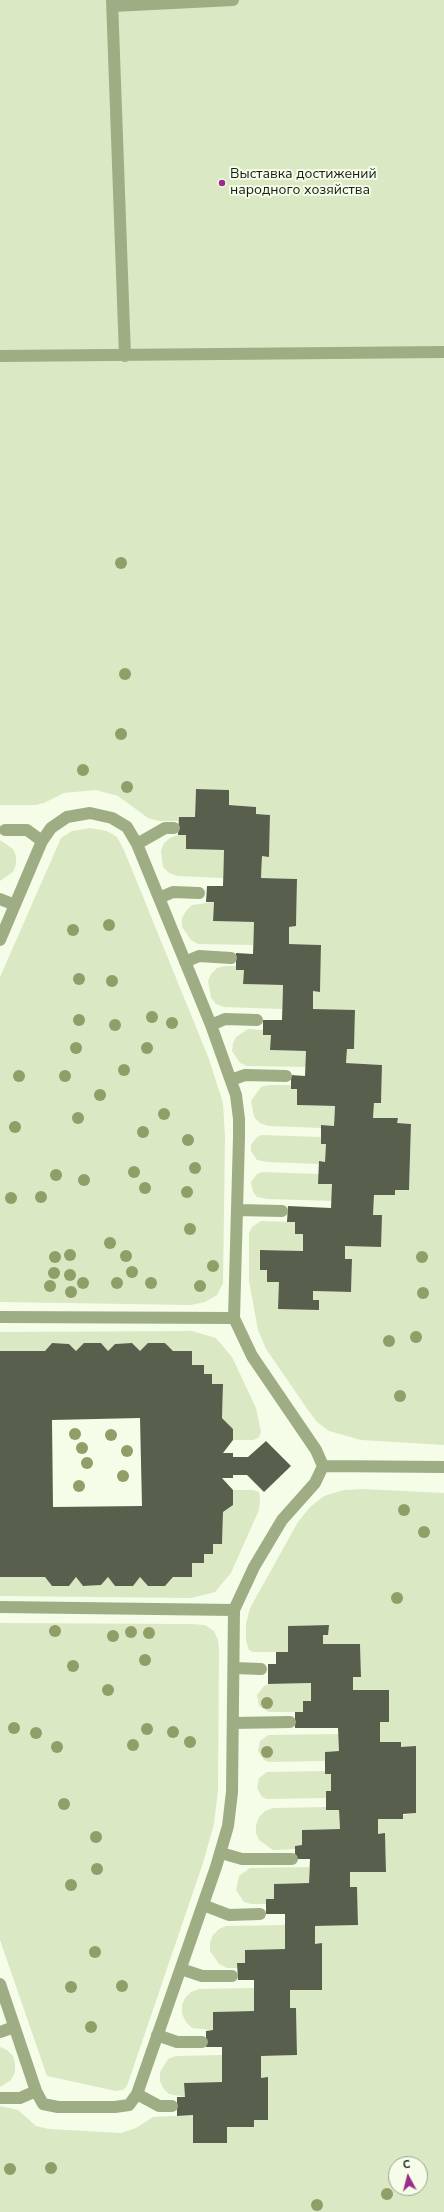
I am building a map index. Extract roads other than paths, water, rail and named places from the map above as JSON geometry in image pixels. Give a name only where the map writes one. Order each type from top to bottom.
[{"type":"lane","points":[[125,356],[112,3],[233,0]]},
{"type":"lane","points":[[0,356],[444,352]]},
{"type":"lane","points":[[0,940],[42,841],[51,828],[68,817],[90,813],[112,818],[127,827],[137,844],[211,1025],[231,1080],[240,1119],[234,1318],[252,1356],[316,1450],[323,1466],[315,1483],[282,1520],[254,1567],[234,1610],[232,1792],[228,1826],[221,1853],[137,2094],[129,2105],[116,2108],[58,2107],[43,2104],[36,2091],[0,1984]]},
{"type":"lane","points":[[137,844],[165,828],[174,828]]},
{"type":"lane","points":[[5,830],[27,830],[42,841]]},
{"type":"lane","points":[[159,898],[173,892],[199,893]]},
{"type":"lane","points":[[0,899],[15,905]]},
{"type":"lane","points":[[185,962],[199,956],[231,958]]},
{"type":"lane","points":[[211,1025],[224,1019],[257,1020]]},
{"type":"lane","points":[[231,1080],[245,1075],[286,1076]]},
{"type":"lane","points":[[237,1210],[282,1211]]},
{"type":"lane","points":[[0,1317],[234,1318]]},
{"type":"lane","points":[[323,1466],[444,1467]]},
{"type":"lane","points":[[0,1607],[234,1610]]},
{"type":"lane","points":[[234,1668],[261,1669]]},
{"type":"lane","points":[[233,1723],[290,1722]]},
{"type":"lane","points":[[221,1853],[242,1859],[292,1859]]},
{"type":"lane","points":[[203,1905],[230,1915],[260,1914]]},
{"type":"lane","points":[[181,1969],[202,1976],[232,1976]]},
{"type":"lane","points":[[0,2032],[14,2027]]},
{"type":"lane","points":[[157,2035],[177,2042],[202,2042]]},
{"type":"lane","points":[[0,2098],[20,2098],[36,2091]]},
{"type":"lane","points":[[137,2094],[159,2106],[172,2106]]},
{"type":"place","name":"Выставка достижений народного хозяйства","points":[[222,183]]}]
